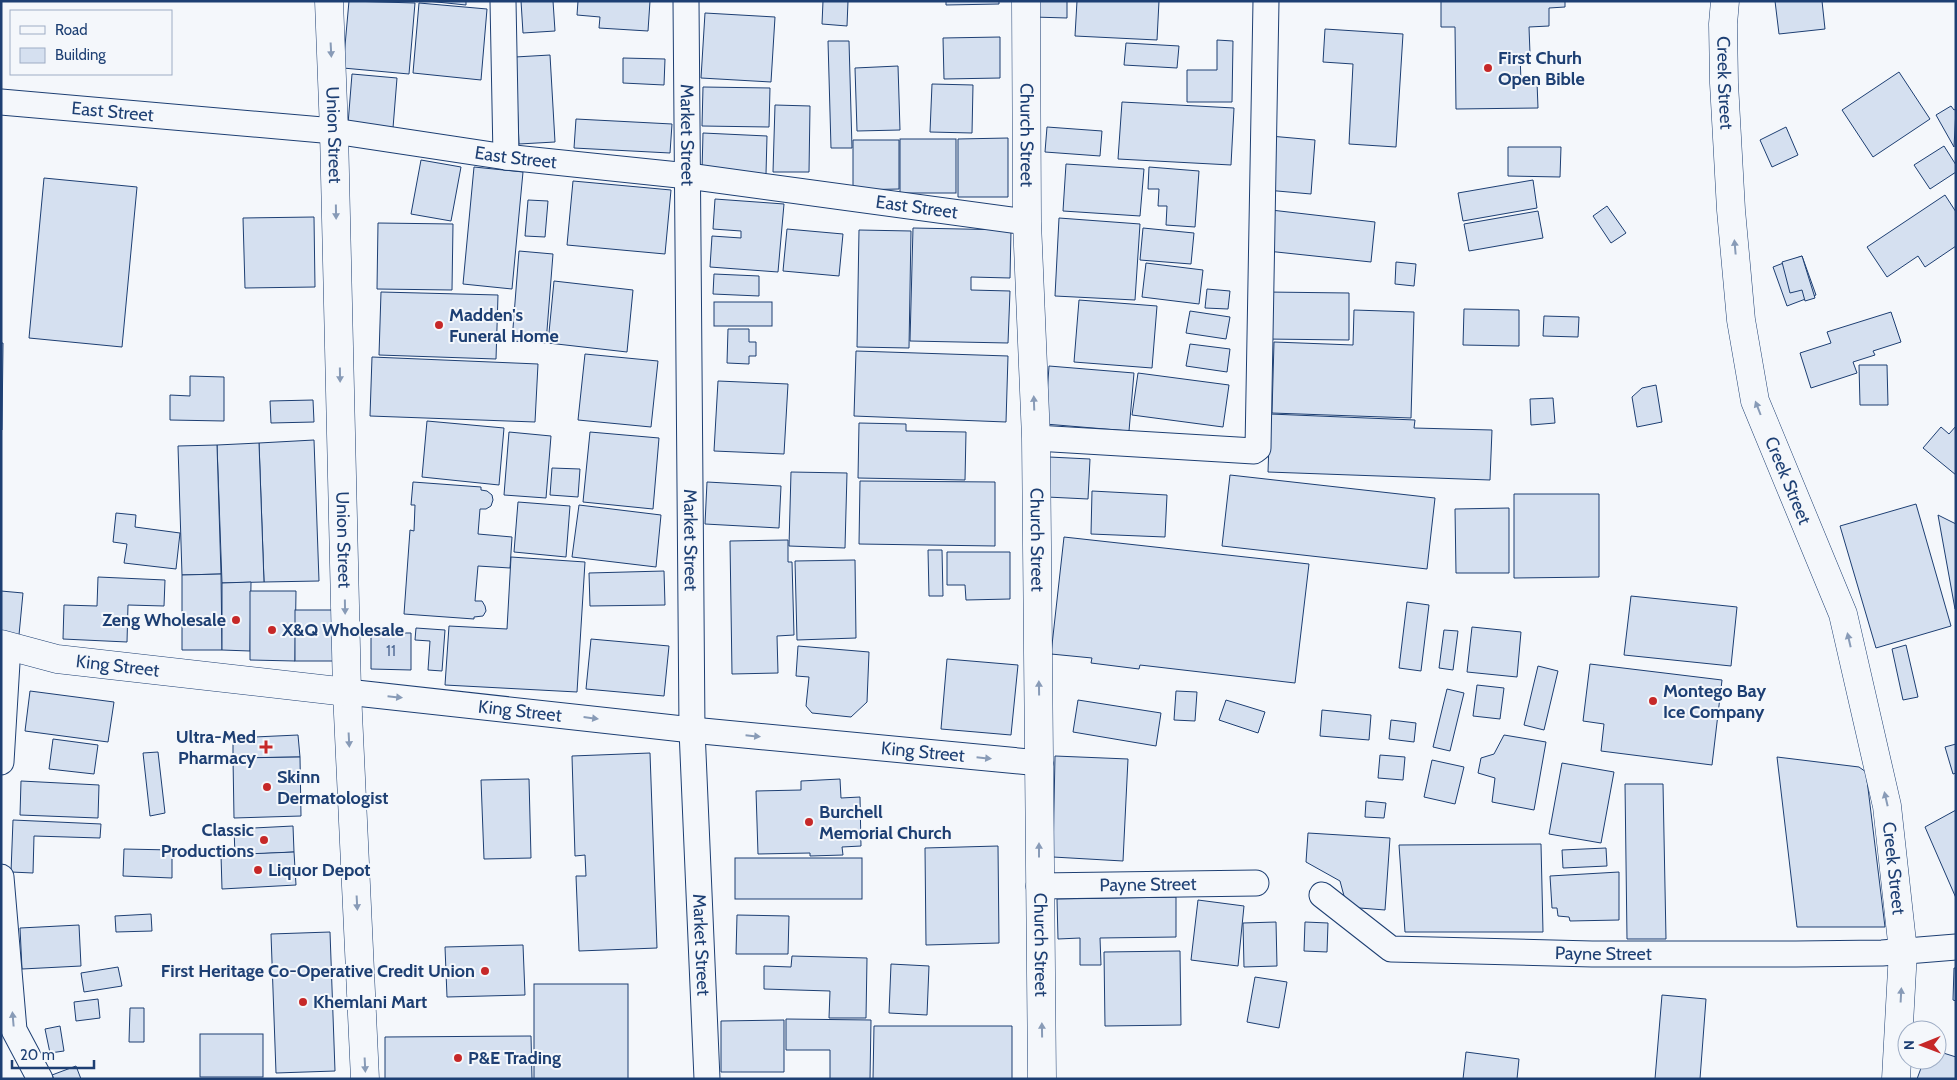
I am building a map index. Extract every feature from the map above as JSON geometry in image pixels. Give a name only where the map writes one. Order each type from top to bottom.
[{"type":"street","name":"Union Street","points":[[329,1],[334,131],[346,692],[365,1079]]},
{"type":"street","points":[[503,1],[506,157]]},
{"type":"street","name":"Market Street","points":[[686,1],[692,730],[707,1079]]},
{"type":"street","name":"Church Street","points":[[1026,1],[1028,222],[1036,438],[1042,1079]]},
{"type":"street","points":[[1036,438],[1254,452],[1258,448],[1266,1]]},
{"type":"street","points":[[1704,1],[1724,12]]},
{"type":"street","name":"Creek Street","points":[[1724,12],[1724,83],[1732,219],[1741,320],[1755,401],[1843,614],[1887,806],[1903,951],[1896,1079]]},
{"type":"street","name":"East Street","points":[[1,102],[334,131],[506,157],[688,176],[1028,222]]},
{"type":"street","points":[[1,762],[4,645]]},
{"type":"street","name":"King Street","points":[[4,645],[57,659],[346,692],[692,730],[1040,763]]},
{"type":"street","points":[[1,877],[14,1030],[40,1079]]},
{"type":"street","name":"Payne Street","points":[[1039,886],[1256,883]]},
{"type":"street","name":"Payne Street","points":[[1322,895],[1391,949],[1592,954],[1873,953],[1956,947]]},
{"type":"building","points":[[349,1],[415,3],[409,74],[343,68]]},
{"type":"building","points":[[427,1],[466,1],[466,5]]},
{"type":"building","points":[[521,1],[553,1],[555,31],[523,33]]},
{"type":"building","points":[[578,1],[650,1],[648,31],[599,28],[600,17],[577,15]]},
{"type":"building","points":[[823,1],[848,1],[847,26],[822,24]]},
{"type":"building","points":[[946,1],[999,1],[999,4],[946,5]]},
{"type":"building","points":[[1033,1],[1067,1],[1067,18],[1033,17]]},
{"type":"building","points":[[1077,1],[1159,1],[1157,40],[1075,36]]},
{"type":"building","name":"First Churh Open Bible","points":[[1441,1],[1565,1],[1565,7],[1549,8],[1549,26],[1529,27],[1530,54],[1520,54],[1521,82],[1537,82],[1538,108],[1456,109],[1455,27],[1441,27]]},
{"type":"building","points":[[1775,1],[1822,1],[1825,29],[1779,34]]},
{"type":"building","points":[[419,3],[487,9],[481,80],[413,73]]},
{"type":"building","points":[[705,13],[775,17],[771,82],[701,78]]},
{"type":"building","points":[[1325,29],[1403,34],[1396,147],[1349,144],[1353,64],[1323,62]]},
{"type":"building","points":[[1000,37],[1000,78],[944,79],[943,38]]},
{"type":"building","points":[[1217,40],[1233,41],[1232,102],[1187,102],[1187,70],[1217,70]]},
{"type":"building","points":[[828,41],[849,41],[852,148],[831,148]]},
{"type":"building","points":[[1126,43],[1179,46],[1177,68],[1124,65]]},
{"type":"building","points":[[550,55],[555,142],[519,144],[515,57]]},
{"type":"building","points":[[623,58],[665,59],[664,85],[623,83]]},
{"type":"building","points":[[898,66],[900,130],[857,131],[855,68]]},
{"type":"building","points":[[1899,72],[1930,119],[1873,157],[1842,110]]},
{"type":"building","points":[[352,74],[397,78],[393,128],[348,124]]},
{"type":"building","points":[[932,84],[973,85],[972,133],[930,132]]},
{"type":"building","points":[[703,87],[770,88],[769,127],[702,126]]},
{"type":"building","points":[[1122,102],[1234,108],[1231,165],[1118,159]]},
{"type":"building","points":[[775,105],[810,106],[809,172],[773,172]]},
{"type":"building","points":[[1951,106],[1954,110],[1956,109],[1954,147],[1936,115]]},
{"type":"building","points":[[576,119],[672,124],[670,153],[574,148]]},
{"type":"building","points":[[1047,127],[1102,131],[1100,156],[1045,152]]},
{"type":"building","points":[[1786,127],[1798,155],[1772,167],[1760,140]]},
{"type":"building","points":[[703,133],[767,136],[766,174],[702,171]]},
{"type":"building","points":[[1270,136],[1315,140],[1311,194],[1266,190]]},
{"type":"building","points":[[1008,138],[1008,197],[958,197],[958,139]]},
{"type":"building","points":[[900,139],[956,139],[956,193],[900,193]]},
{"type":"building","points":[[853,140],[899,140],[899,189],[853,190]]},
{"type":"building","points":[[1944,146],[1956,165],[1956,172],[1930,189],[1914,165]]},
{"type":"building","points":[[1508,147],[1561,147],[1560,177],[1508,176]]},
{"type":"building","points":[[421,160],[461,167],[451,221],[411,214]]},
{"type":"building","points":[[1066,164],[1144,169],[1140,216],[1063,211]]},
{"type":"building","points":[[474,167],[523,172],[512,289],[463,284]]},
{"type":"building","points":[[1149,167],[1199,171],[1195,227],[1166,225],[1167,206],[1158,206],[1159,189],[1148,189]]},
{"type":"building","points":[[44,178],[137,187],[122,347],[29,338]]},
{"type":"building","points":[[1533,180],[1537,208],[1463,221],[1458,193]]},
{"type":"building","points":[[573,181],[671,190],[665,254],[567,245]]},
{"type":"building","points":[[1945,195],[1956,212],[1956,246],[1925,267],[1918,256],[1887,277],[1867,247]]},
{"type":"building","points":[[715,199],[784,204],[778,272],[710,267],[712,236],[741,238],[741,231],[713,229]]},
{"type":"building","points":[[528,200],[548,201],[545,237],[525,236]]},
{"type":"building","points":[[1607,206],[1626,233],[1611,243],[1593,216]]},
{"type":"building","points":[[1271,210],[1375,222],[1371,262],[1267,251]]},
{"type":"building","points":[[1538,211],[1543,238],[1469,251],[1464,224]]},
{"type":"building","points":[[314,217],[315,287],[245,288],[243,218]]},
{"type":"building","points":[[1059,218],[1140,224],[1135,300],[1055,296]]},
{"type":"building","points":[[378,223],[453,224],[452,290],[377,289]]},
{"type":"building","points":[[913,228],[1011,230],[1010,278],[971,277],[971,290],[1010,291],[1008,343],[910,341]]},
{"type":"building","points":[[1143,228],[1194,233],[1191,264],[1140,260]]},
{"type":"building","points":[[787,229],[843,234],[839,276],[783,271]]},
{"type":"building","points":[[859,230],[911,231],[909,348],[857,347]]},
{"type":"building","points":[[519,251],[553,254],[546,343],[512,341]]},
{"type":"building","points":[[1802,256],[1816,295],[1787,306],[1773,267]]},
{"type":"building","points":[[1802,256],[1815,298],[1805,301],[1802,290],[1790,293],[1782,262]]},
{"type":"building","points":[[1396,262],[1416,264],[1414,286],[1395,284]]},
{"type":"building","points":[[1146,263],[1203,270],[1199,304],[1142,297]]},
{"type":"building","points":[[714,274],[759,276],[759,296],[713,294]]},
{"type":"building","points":[[554,281],[633,290],[627,352],[548,343]]},
{"type":"building","points":[[1207,289],[1230,291],[1228,309],[1205,308]]},
{"type":"building","name":"Madden's Funeral Home","points":[[381,292],[498,295],[496,359],[379,355]]},
{"type":"building","points":[[1266,292],[1349,293],[1349,340],[1265,339]]},
{"type":"building","points":[[1079,300],[1157,306],[1152,368],[1074,362]]},
{"type":"building","points":[[714,302],[772,302],[772,326],[714,326]]},
{"type":"building","points":[[1464,309],[1519,310],[1519,346],[1463,345]]},
{"type":"building","points":[[1354,310],[1414,312],[1411,418],[1272,413],[1274,342],[1353,345]]},
{"type":"building","points":[[1190,311],[1230,317],[1226,339],[1186,333]]},
{"type":"building","points":[[1891,312],[1901,342],[1873,351],[1875,355],[1853,362],[1857,373],[1811,388],[1800,353],[1831,343],[1827,332]]},
{"type":"building","points":[[1544,316],[1579,317],[1578,337],[1543,336]]},
{"type":"building","points":[[728,329],[749,329],[749,342],[756,342],[756,356],[749,356],[749,364],[727,363]]},
{"type":"building","points":[[1,343],[3,343],[2,430],[1,430]]},
{"type":"building","points":[[1190,344],[1230,349],[1227,372],[1186,366]]},
{"type":"building","points":[[856,351],[1008,356],[1006,422],[854,416]]},
{"type":"building","points":[[585,354],[658,361],[651,427],[578,420]]},
{"type":"building","points":[[372,357],[538,364],[535,422],[370,416]]},
{"type":"building","points":[[1859,365],[1887,365],[1888,405],[1860,405]]},
{"type":"building","points":[[1049,366],[1134,373],[1129,431],[1045,424]]},
{"type":"building","points":[[1138,373],[1229,385],[1223,427],[1132,415]]},
{"type":"building","points":[[190,376],[224,377],[224,421],[170,420],[170,395],[190,396]]},
{"type":"building","points":[[718,381],[788,384],[784,454],[714,451]]},
{"type":"building","points":[[1656,385],[1662,422],[1637,427],[1632,397],[1642,388]]},
{"type":"building","points":[[1553,398],[1555,423],[1531,425],[1530,399]]},
{"type":"building","points":[[313,400],[314,422],[271,423],[270,401]]},
{"type":"building","points":[[1270,414],[1415,420],[1414,428],[1492,430],[1490,480],[1268,472]]},
{"type":"building","points":[[427,421],[504,428],[499,485],[422,477]]},
{"type":"building","points":[[859,423],[906,424],[906,431],[966,432],[965,480],[858,478]]},
{"type":"building","points":[[1956,426],[1956,475],[1923,448],[1941,427],[1949,434]]},
{"type":"building","points":[[509,432],[551,436],[546,498],[504,495]]},
{"type":"building","points":[[590,432],[659,438],[653,509],[583,502]]},
{"type":"building","points":[[314,440],[319,581],[264,582],[259,443]]},
{"type":"building","points":[[259,443],[264,582],[222,583],[217,445]]},
{"type":"building","points":[[217,445],[221,574],[182,575],[178,446]]},
{"type":"building","points":[[1049,457],[1090,459],[1088,499],[1047,497]]},
{"type":"building","points":[[552,468],[580,469],[578,497],[550,495]]},
{"type":"building","points":[[791,472],[847,473],[845,548],[789,546]]},
{"type":"building","points":[[1230,475],[1435,498],[1427,569],[1222,546]]},
{"type":"building","points":[[860,481],[995,482],[995,546],[859,544]]},
{"type":"building","points":[[413,482],[481,487],[481,490],[487,491],[492,495],[491,506],[486,509],[480,509],[478,534],[512,537],[510,568],[478,566],[475,601],[482,601],[485,606],[486,611],[483,616],[474,617],[474,619],[404,614],[410,530],[414,531],[415,505],[411,505]]},
{"type":"building","points":[[707,482],[781,486],[779,528],[705,524]]},
{"type":"building","points":[[1092,491],[1167,495],[1165,537],[1091,534]]},
{"type":"building","points":[[1514,494],[1599,494],[1599,577],[1514,578]]},
{"type":"building","points":[[518,502],[570,506],[566,557],[514,552]]},
{"type":"building","points":[[1916,504],[1951,626],[1876,648],[1840,526]]},
{"type":"building","points":[[579,505],[661,515],[656,567],[572,557]]},
{"type":"building","points":[[1509,508],[1509,573],[1456,573],[1455,509]]},
{"type":"building","points":[[116,513],[136,515],[135,527],[180,533],[176,569],[124,563],[127,544],[113,542]]},
{"type":"building","points":[[1938,515],[1956,524],[1956,609],[1955,609]]},
{"type":"building","points":[[1064,537],[1309,564],[1295,683],[1140,665],[1139,669],[1091,663],[1092,658],[1051,654]]},
{"type":"building","points":[[788,540],[788,562],[792,562],[794,635],[777,636],[778,673],[732,674],[730,541]]},
{"type":"building","points":[[928,550],[942,550],[943,596],[929,596]]},
{"type":"building","points":[[947,552],[1010,552],[1010,599],[966,600],[965,585],[947,585]]},
{"type":"building","points":[[511,557],[585,562],[577,692],[445,685],[449,626],[507,629]]},
{"type":"building","points":[[855,560],[856,638],[797,640],[795,561]]},
{"type":"building","points":[[664,571],[665,605],[590,606],[589,573]]},
{"type":"building","points":[[221,574],[222,650],[182,650],[182,575]]},
{"type":"building","points":[[98,577],[165,580],[164,606],[128,605],[127,642],[63,639],[64,605],[97,606]]},
{"type":"building","name":"Zeng Wholesale","points":[[251,582],[250,651],[222,650],[222,583]]},
{"type":"building","points":[[1,591],[23,593],[19,635],[1,633]]},
{"type":"building","name":"X&Q Wholesale","points":[[250,591],[296,591],[295,661],[250,660]]},
{"type":"building","points":[[1631,596],[1737,607],[1731,666],[1624,655]]},
{"type":"building","points":[[1407,602],[1429,605],[1421,671],[1399,668]]},
{"type":"building","points":[[295,610],[335,610],[335,661],[295,661]]},
{"type":"building","points":[[1472,627],[1521,632],[1517,677],[1467,672]]},
{"type":"building","points":[[416,628],[445,630],[442,671],[428,670],[430,641],[415,640]]},
{"type":"building","points":[[1444,630],[1458,631],[1453,670],[1439,668]]},
{"type":"building","points":[[371,633],[411,633],[411,670],[371,669]]},
{"type":"building","points":[[591,639],[669,646],[664,696],[586,689]]},
{"type":"building","points":[[1906,645],[1918,697],[1903,700],[1892,649]]},
{"type":"building","points":[[798,646],[869,652],[867,702],[851,717],[812,713],[806,706],[809,677],[796,676]]},
{"type":"building","points":[[947,659],[1018,665],[1011,735],[941,729]]},
{"type":"building","name":"Montego Bay Ice Company","points":[[1590,664],[1722,680],[1712,765],[1601,751],[1604,724],[1583,721]]},
{"type":"building","points":[[1538,666],[1558,671],[1544,730],[1524,725]]},
{"type":"building","points":[[1477,685],[1504,688],[1500,719],[1473,716]]},
{"type":"building","points":[[1447,689],[1464,693],[1450,751],[1433,747]]},
{"type":"building","points":[[30,691],[114,702],[108,742],[25,731]]},
{"type":"building","points":[[1176,691],[1197,692],[1195,721],[1174,720]]},
{"type":"building","points":[[1078,700],[1161,713],[1156,746],[1073,732]]},
{"type":"building","points":[[1226,700],[1265,712],[1258,733],[1219,720]]},
{"type":"building","points":[[1322,710],[1371,715],[1369,740],[1320,736]]},
{"type":"building","points":[[1391,720],[1416,723],[1414,742],[1389,739]]},
{"type":"building","name":"Ultra-Med Pharmacy","points":[[298,735],[300,757],[233,758],[233,738]]},
{"type":"building","points":[[1504,735],[1546,742],[1534,810],[1492,802],[1495,778],[1478,773],[1481,758],[1494,754]]},
{"type":"building","points":[[53,739],[98,745],[94,774],[49,769]]},
{"type":"building","points":[[1956,744],[1956,773],[1953,774],[1945,747]]},
{"type":"building","points":[[158,752],[165,813],[150,816],[143,753]]},
{"type":"building","points":[[650,753],[657,948],[579,951],[576,876],[586,876],[585,855],[575,856],[572,756]]},
{"type":"building","points":[[1380,755],[1405,757],[1403,780],[1378,778]]},
{"type":"building","points":[[1055,756],[1128,759],[1123,861],[1053,857]]},
{"type":"building","name":"Skinn Dermatologist","points":[[300,757],[301,816],[234,818],[233,758]]},
{"type":"building","points":[[1777,757],[1859,767],[1866,772],[1885,927],[1797,927]]},
{"type":"building","points":[[1432,760],[1464,767],[1455,804],[1424,797]]},
{"type":"building","points":[[1562,763],[1614,772],[1601,843],[1549,834]]},
{"type":"building","points":[[529,779],[531,858],[484,859],[481,780]]},
{"type":"building","name":"Burchell Memorial Church","points":[[840,779],[841,798],[860,797],[861,846],[842,847],[843,855],[810,856],[810,853],[758,854],[756,791],[801,790],[801,781]]},
{"type":"building","points":[[21,781],[99,785],[98,818],[20,815]]},
{"type":"building","points":[[1625,784],[1663,784],[1666,939],[1627,939]]},
{"type":"building","points":[[1366,801],[1386,803],[1384,818],[1365,817]]},
{"type":"building","points":[[1956,810],[1956,898],[1925,827]]},
{"type":"building","points":[[13,820],[101,824],[100,838],[34,836],[33,873],[11,872]]},
{"type":"building","name":"Classic Productions","points":[[293,826],[294,852],[235,855],[234,829]]},
{"type":"building","points":[[1308,833],[1390,838],[1385,910],[1347,907],[1340,881],[1306,862]]},
{"type":"building","points":[[1541,844],[1543,932],[1405,932],[1399,845]]},
{"type":"building","points":[[998,846],[999,943],[926,945],[925,848]]},
{"type":"building","points":[[1606,848],[1607,866],[1563,868],[1562,850]]},
{"type":"building","points":[[124,849],[172,850],[172,878],[123,876]]},
{"type":"building","name":"Liquor Depot","points":[[294,852],[296,885],[222,889],[221,855]]},
{"type":"building","points":[[735,858],[862,858],[862,899],[735,899]]},
{"type":"building","points":[[1619,872],[1619,920],[1570,921],[1569,917],[1558,916],[1557,908],[1552,908],[1550,876]]},
{"type":"building","points":[[1176,897],[1176,937],[1100,938],[1101,965],[1080,965],[1080,938],[1058,939],[1057,899]]},
{"type":"building","points":[[1198,900],[1244,906],[1238,966],[1191,960]]},
{"type":"building","points":[[151,914],[152,931],[116,932],[115,916]]},
{"type":"building","points":[[737,915],[789,916],[788,954],[736,954]]},
{"type":"building","points":[[1276,922],[1277,966],[1244,967],[1243,923]]},
{"type":"building","points":[[1305,922],[1328,923],[1327,952],[1304,951]]},
{"type":"building","points":[[79,925],[81,966],[22,969],[20,928]]},
{"type":"building","name":"Khemlani Mart","points":[[330,932],[335,1071],[276,1073],[271,934]]},
{"type":"building","name":"First Heritage Co-Operative Credit Union","points":[[523,945],[525,995],[447,997],[445,947]]},
{"type":"building","points":[[1180,951],[1181,1025],[1105,1026],[1104,952]]},
{"type":"building","points":[[792,956],[867,958],[866,1018],[829,1018],[830,991],[764,989],[764,966],[791,967]]},
{"type":"building","points":[[891,964],[929,966],[927,1015],[889,1013]]},
{"type":"building","points":[[118,967],[122,986],[84,992],[81,973]]},
{"type":"building","points":[[1954,968],[1956,968],[1956,1001],[1953,1000]]},
{"type":"building","points":[[1255,977],[1287,982],[1279,1028],[1247,1022]]},
{"type":"building","points":[[534,984],[628,984],[628,1079],[534,1079]]},
{"type":"building","points":[[1662,995],[1706,999],[1700,1079],[1655,1079]]},
{"type":"building","points":[[98,999],[100,1018],[76,1021],[74,1002]]},
{"type":"building","points":[[130,1008],[144,1008],[144,1042],[129,1042]]},
{"type":"building","points":[[786,1019],[871,1020],[870,1079],[830,1079],[830,1050],[786,1050]]},
{"type":"building","points":[[784,1020],[784,1072],[721,1072],[721,1021]]},
{"type":"building","points":[[60,1026],[64,1051],[50,1053],[45,1029]]},
{"type":"building","points":[[874,1026],[1012,1026],[1012,1079],[873,1079]]},
{"type":"building","points":[[200,1034],[263,1034],[263,1077],[200,1077]]},
{"type":"building","name":"P&E Trading","points":[[531,1036],[532,1079],[385,1079],[385,1037]]},
{"type":"building","points":[[1466,1052],[1519,1059],[1517,1079],[1463,1079]]},
{"type":"building","points":[[1947,1054],[1956,1057],[1956,1079],[1917,1079],[1920,1070],[1947,1070]]},
{"type":"building","points":[[76,1066],[81,1079],[54,1079],[52,1075]]},
{"type":"place","name":"First Churh Open Bible","points":[[1488,68]]},
{"type":"place","name":"Madden's Funeral Home","points":[[439,325]]},
{"type":"place","name":"Zeng Wholesale","points":[[236,620]]},
{"type":"place","name":"X&Q Wholesale","points":[[272,630]]},
{"type":"place","name":"Montego Bay Ice Company","points":[[1653,701]]},
{"type":"place","name":"Ultra-Med Pharmacy","points":[[266,747]]},
{"type":"place","name":"Skinn Dermatologist","points":[[267,787]]},
{"type":"place","name":"Burchell Memorial Church","points":[[809,822]]},
{"type":"place","name":"Classic Productions","points":[[264,840]]},
{"type":"place","name":"Liquor Depot","points":[[258,870]]},
{"type":"place","name":"First Heritage Co-Operative Credit Union","points":[[485,971]]},
{"type":"place","name":"Khemlani Mart","points":[[303,1002]]},
{"type":"place","name":"P&E Trading","points":[[458,1058]]}]
